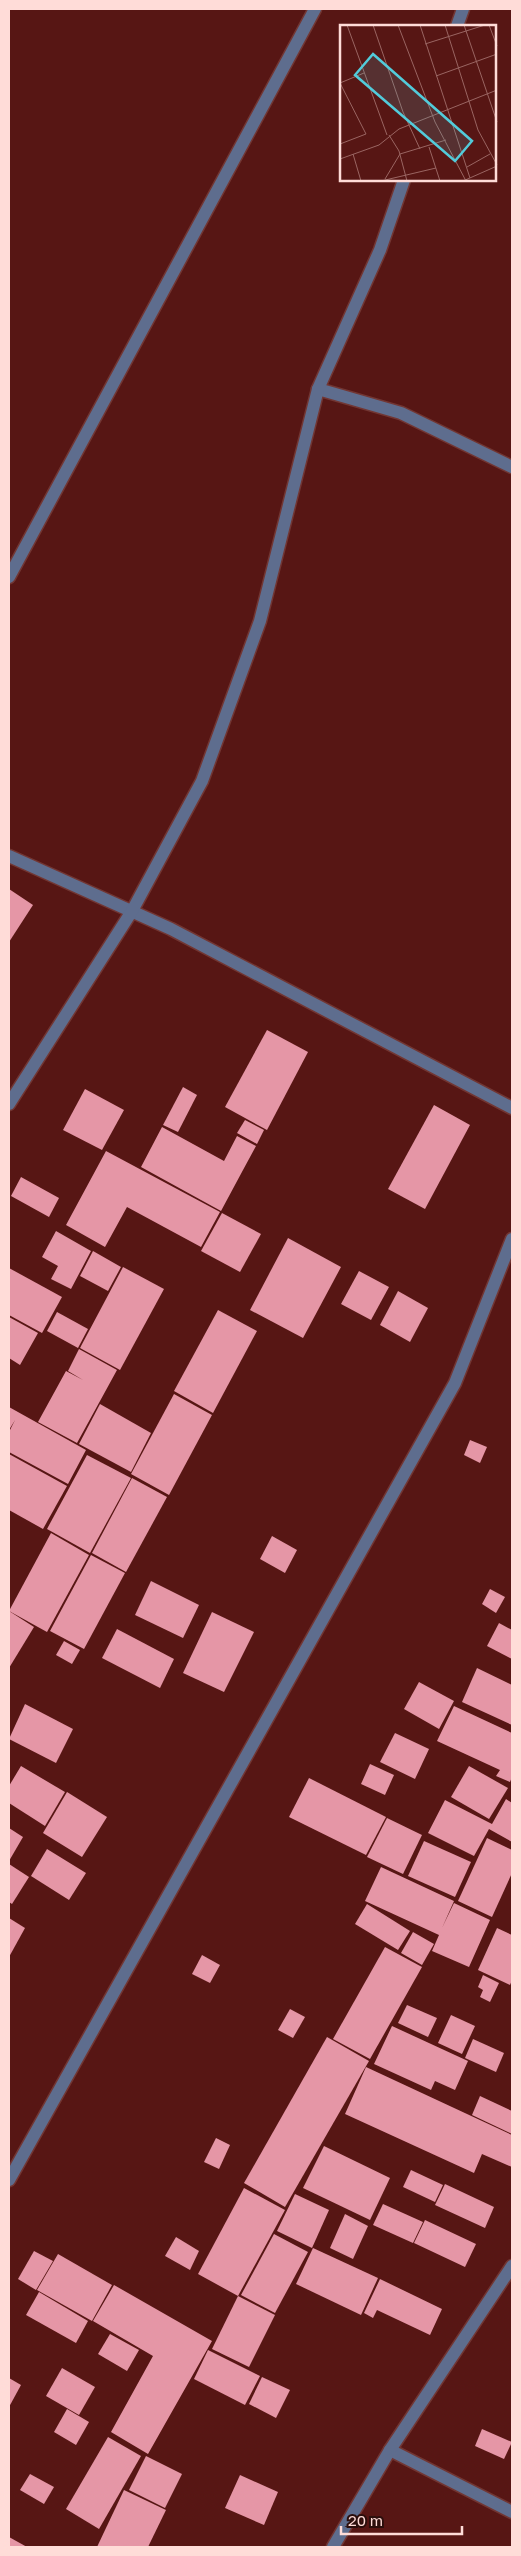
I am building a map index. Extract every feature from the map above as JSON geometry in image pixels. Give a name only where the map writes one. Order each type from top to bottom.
[{"type":"street","points":[[9,576],[314,9]]},
{"type":"street","points":[[457,25],[463,9]]},
{"type":"street","points":[[9,1104],[132,911],[202,781],[260,621],[318,390],[380,250],[404,181]]},
{"type":"street","points":[[318,390],[400,412],[512,466]]},
{"type":"street","points":[[9,856],[171,929],[512,1108]]},
{"type":"street","points":[[9,2180],[455,1383],[512,1239]]},
{"type":"street","points":[[333,2547],[390,2450],[512,2266]]},
{"type":"street","points":[[390,2450],[512,2512]]},
{"type":"building","points":[[9,889],[33,905],[9,942]]},
{"type":"building","points":[[267,1030],[308,1052],[267,1130],[225,1107]]},
{"type":"building","points":[[183,1087],[197,1095],[178,1132],[163,1125]]},
{"type":"building","points":[[85,1089],[124,1110],[102,1150],[63,1130]]},
{"type":"building","points":[[434,1105],[470,1125],[425,1209],[388,1189]]},
{"type":"building","points":[[245,1120],[264,1130],[257,1144],[237,1133]]},
{"type":"building","points":[[162,1127],[224,1161],[237,1136],[256,1146],[221,1211],[141,1167]]},
{"type":"building","points":[[106,1151],[220,1212],[201,1247],[127,1207],[105,1247],[66,1225]]},
{"type":"building","points":[[21,1177],[59,1198],[49,1217],[11,1196]]},
{"type":"building","points":[[222,1213],[261,1234],[240,1272],[201,1251]]},
{"type":"building","points":[[56,1231],[91,1251],[71,1289],[51,1279],[58,1266],[42,1257]]},
{"type":"building","points":[[288,1238],[341,1267],[303,1338],[250,1310]]},
{"type":"building","points":[[93,1251],[121,1267],[108,1291],[80,1276]]},
{"type":"building","points":[[123,1267],[164,1289],[120,1370],[80,1348]]},
{"type":"building","points":[[9,1268],[62,1297],[42,1333],[9,1315]]},
{"type":"building","points":[[359,1271],[389,1287],[371,1320],[341,1304]]},
{"type":"building","points":[[398,1291],[428,1308],[410,1342],[380,1325]]},
{"type":"building","points":[[218,1310],[257,1331],[213,1413],[174,1391]]},
{"type":"building","points":[[57,1312],[88,1329],[78,1348],[47,1331]]},
{"type":"building","points":[[9,1317],[38,1333],[20,1365],[9,1358]]},
{"type":"building","points":[[79,1349],[117,1370],[77,1443],[38,1422],[66,1371],[83,1380],[68,1371]]},
{"type":"building","points":[[174,1394],[212,1415],[169,1495],[131,1474]]},
{"type":"building","points":[[100,1404],[151,1433],[131,1472],[79,1444]]},
{"type":"building","points":[[9,1407],[86,1450],[68,1484],[9,1452],[9,1432],[15,1420],[9,1430]]},
{"type":"building","points":[[470,1440],[487,1447],[480,1463],[464,1455]]},
{"type":"building","points":[[9,1454],[67,1486],[43,1529],[9,1510]]},
{"type":"building","points":[[87,1455],[131,1478],[90,1553],[47,1529]]},
{"type":"building","points":[[132,1478],[167,1497],[126,1572],[92,1553]]},
{"type":"building","points":[[51,1533],[89,1555],[47,1632],[9,1611]]},
{"type":"building","points":[[272,1536],[297,1550],[285,1573],[260,1559]]},
{"type":"building","points":[[91,1555],[125,1573],[84,1649],[50,1631]]},
{"type":"building","points":[[151,1581],[199,1605],[183,1638],[135,1615]]},
{"type":"building","points":[[490,1589],[505,1597],[496,1613],[482,1604]]},
{"type":"building","points":[[9,1611],[34,1627],[9,1668]]},
{"type":"building","points":[[212,1612],[254,1632],[224,1692],[183,1673]]},
{"type":"building","points":[[499,1623],[512,1630],[512,1659],[487,1646]]},
{"type":"building","points":[[117,1629],[174,1659],[160,1688],[102,1658]]},
{"type":"building","points":[[64,1641],[80,1650],[72,1664],[56,1655]]},
{"type":"building","points":[[477,1668],[512,1685],[512,1725],[462,1702]]},
{"type":"building","points":[[419,1682],[454,1701],[439,1729],[404,1709]]},
{"type":"building","points":[[25,1704],[73,1729],[56,1763],[9,1739]]},
{"type":"building","points":[[454,1706],[512,1733],[512,1777],[510,1782],[496,1776],[500,1770],[437,1741]]},
{"type":"building","points":[[395,1733],[429,1749],[415,1779],[380,1762]]},
{"type":"building","points":[[370,1764],[394,1775],[385,1795],[361,1784]]},
{"type":"building","points":[[21,1766],[65,1792],[45,1826],[9,1803],[9,1786]]},
{"type":"building","points":[[469,1766],[508,1788],[489,1819],[451,1797]]},
{"type":"building","points":[[309,1778],[386,1817],[366,1855],[289,1817]]},
{"type":"building","points":[[67,1792],[107,1817],[82,1857],[43,1833]]},
{"type":"building","points":[[506,1799],[512,1803],[512,1842],[489,1829],[474,1856],[428,1833],[445,1800],[492,1824]]},
{"type":"building","points":[[387,1818],[422,1835],[403,1874],[367,1857]]},
{"type":"building","points":[[9,1828],[23,1837],[9,1861]]},
{"type":"building","points":[[487,1838],[512,1850],[512,1873],[492,1917],[458,1901]]},
{"type":"building","points":[[424,1841],[471,1862],[455,1897],[408,1876]]},
{"type":"building","points":[[47,1849],[86,1873],[69,1900],[31,1876]]},
{"type":"building","points":[[9,1864],[29,1877],[12,1904],[9,1902]]},
{"type":"building","points":[[381,1867],[454,1901],[442,1928],[454,1903],[490,1920],[469,1967],[432,1951],[439,1935],[365,1901]]},
{"type":"building","points":[[367,1904],[410,1931],[398,1950],[355,1924]]},
{"type":"building","points":[[9,1918],[25,1928],[9,1957]]},
{"type":"building","points":[[497,1928],[512,1935],[512,1980],[510,1985],[478,1970]]},
{"type":"building","points":[[413,1932],[434,1944],[422,1965],[401,1953]]},
{"type":"building","points":[[385,1947],[422,1967],[370,2059],[333,2039]]},
{"type":"building","points":[[202,1955],[220,1965],[210,1983],[192,1974]]},
{"type":"building","points":[[483,1975],[499,1983],[490,2002],[480,1997],[483,1990],[478,1987]]},
{"type":"building","points":[[407,2005],[437,2018],[428,2037],[398,2023]]},
{"type":"building","points":[[290,2009],[305,2017],[293,2038],[278,2030]]},
{"type":"building","points":[[451,2015],[475,2026],[462,2054],[438,2043]]},
{"type":"building","points":[[392,2026],[468,2061],[455,2090],[435,2081],[431,2090],[374,2064]]},
{"type":"building","points":[[327,2037],[369,2061],[285,2207],[244,2183]]},
{"type":"building","points":[[473,2039],[504,2053],[496,2072],[465,2058]]},
{"type":"building","points":[[366,2067],[512,2135],[512,2167],[482,2154],[474,2173],[345,2114]]},
{"type":"building","points":[[480,2096],[512,2111],[512,2134],[472,2115]]},
{"type":"building","points":[[216,2138],[230,2145],[219,2169],[204,2162]]},
{"type":"building","points":[[324,2146],[390,2178],[370,2220],[303,2188]]},
{"type":"building","points":[[411,2170],[443,2185],[435,2202],[403,2187]]},
{"type":"building","points":[[445,2184],[494,2207],[485,2228],[435,2205]]},
{"type":"building","points":[[244,2188],[285,2210],[238,2296],[198,2274]]},
{"type":"building","points":[[295,2194],[329,2210],[312,2248],[277,2231]]},
{"type":"building","points":[[383,2204],[423,2222],[413,2243],[373,2225]]},
{"type":"building","points":[[345,2214],[368,2226],[353,2259],[330,2248]]},
{"type":"building","points":[[425,2220],[476,2244],[465,2267],[414,2243]]},
{"type":"building","points":[[274,2234],[308,2252],[275,2313],[241,2295]]},
{"type":"building","points":[[176,2237],[199,2251],[190,2270],[165,2256]]},
{"type":"building","points":[[313,2248],[378,2278],[361,2315],[296,2284]]},
{"type":"building","points":[[34,2251],[53,2261],[36,2290],[18,2279]]},
{"type":"building","points":[[58,2254],[112,2285],[92,2321],[37,2290]]},
{"type":"building","points":[[380,2279],[442,2309],[430,2335],[377,2310],[373,2318],[364,2313]]},
{"type":"building","points":[[114,2285],[212,2341],[148,2454],[111,2432],[153,2356],[93,2321]]},
{"type":"building","points":[[39,2292],[88,2321],[76,2343],[26,2315]]},
{"type":"building","points":[[238,2296],[275,2315],[249,2367],[212,2349]]},
{"type":"building","points":[[110,2334],[139,2350],[127,2371],[98,2354]]},
{"type":"building","points":[[208,2350],[260,2376],[245,2405],[194,2379]]},
{"type":"building","points":[[62,2368],[95,2387],[79,2415],[46,2396]]},
{"type":"building","points":[[262,2377],[290,2390],[276,2418],[249,2404]]},
{"type":"building","points":[[9,2378],[21,2385],[9,2407]]},
{"type":"building","points":[[67,2409],[89,2422],[76,2445],[54,2432]]},
{"type":"building","points":[[482,2429],[512,2442],[504,2459],[475,2446]]},
{"type":"building","points":[[108,2437],[141,2456],[99,2529],[66,2509]]},
{"type":"building","points":[[146,2456],[182,2474],[165,2508],[129,2490]]},
{"type":"building","points":[[30,2474],[54,2487],[44,2504],[20,2490]]},
{"type":"building","points":[[240,2475],[278,2492],[264,2525],[225,2508]]},
{"type":"building","points":[[124,2490],[166,2510],[148,2547],[97,2547]]},
{"type":"building","points":[[9,2537],[27,2547],[9,2547]]}]
